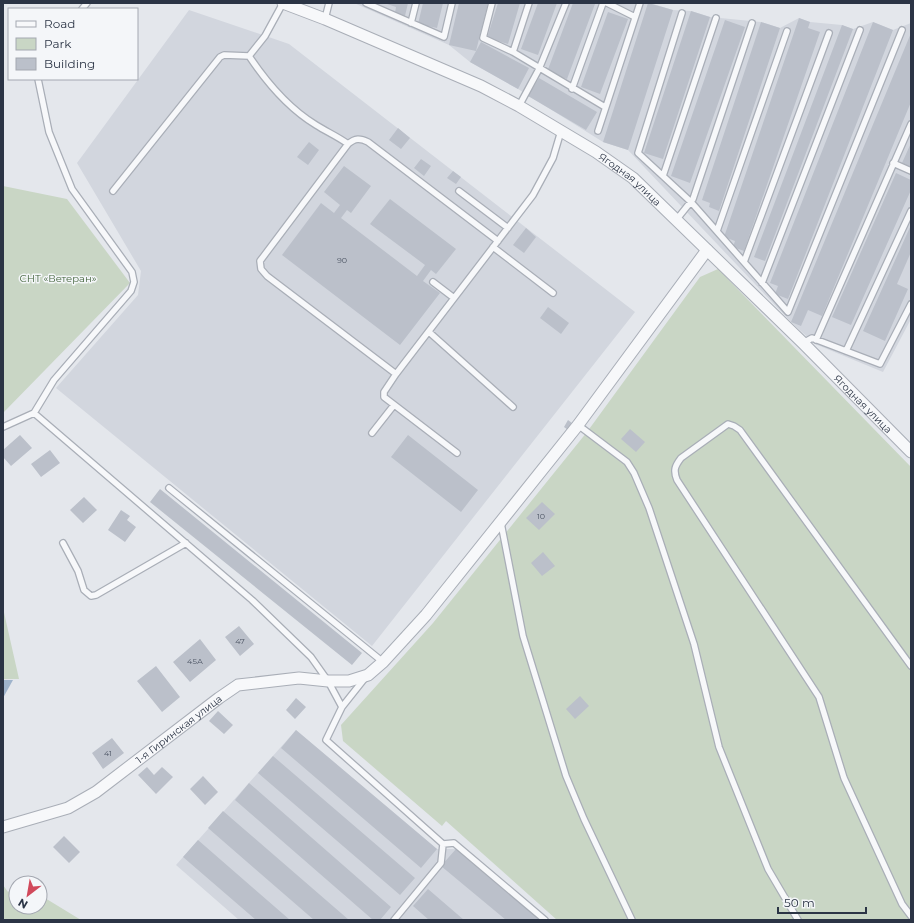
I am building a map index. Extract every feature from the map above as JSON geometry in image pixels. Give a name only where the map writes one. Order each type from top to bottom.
[{"type":"street","name":"Ягодная улица","points":[[283,3],[326,19],[438,66],[519,106],[596,152],[633,178],[803,343],[911,452]]},
{"type":"street","points":[[368,675],[383,662],[426,615],[501,523],[578,425],[706,250]]},
{"type":"street","name":"1-я Гиринская улица","points":[[3,826],[68,808],[96,792],[218,698],[238,685],[299,678],[328,681],[349,681],[368,675]]},
{"type":"lane","points":[[249,56],[264,36],[283,3]]},
{"type":"lane","points":[[326,19],[329,3]]},
{"type":"lane","points":[[366,3],[378,6],[411,23],[444,37],[452,3]]},
{"type":"lane","points":[[411,23],[416,3]]},
{"type":"lane","points":[[492,3],[483,38],[513,52],[572,89],[605,107]]},
{"type":"lane","points":[[513,52],[529,3]]},
{"type":"lane","points":[[519,106],[538,68],[566,3]]},
{"type":"lane","points":[[572,89],[603,3]]},
{"type":"lane","points":[[607,3],[635,17]]},
{"type":"lane","points":[[598,131],[640,3]]},
{"type":"lane","points":[[682,13],[638,153],[691,202],[788,312],[902,30]]},
{"type":"lane","points":[[663,176],[716,18]]},
{"type":"lane","points":[[676,219],[691,202],[752,23]]},
{"type":"lane","points":[[762,283],[860,30]]},
{"type":"lane","points":[[717,231],[787,31]]},
{"type":"lane","points":[[744,262],[829,32]]},
{"type":"lane","points":[[113,191],[220,57],[224,55],[249,56]]},
{"type":"lane","points":[[249,56],[266,82],[288,104],[316,125],[331,132],[348,144]]},
{"type":"lane","points":[[3,427],[34,413],[54,380],[131,291],[134,282],[132,272],[72,190],[49,132],[38,80]]},
{"type":"lane","points":[[816,340],[911,124]]},
{"type":"lane","points":[[457,453],[384,397],[384,392],[396,374],[533,195],[553,158],[561,131]]},
{"type":"lane","points":[[396,374],[261,269],[260,261],[265,253],[348,144],[353,139],[361,139],[368,142],[498,241]]},
{"type":"lane","points":[[893,163],[911,171]]},
{"type":"lane","points":[[459,191],[508,228]]},
{"type":"lane","points":[[846,351],[911,211]]},
{"type":"lane","points":[[493,247],[554,293]]},
{"type":"lane","points":[[433,282],[454,298]]},
{"type":"lane","points":[[803,343],[812,338],[880,364],[911,304]]},
{"type":"lane","points":[[428,332],[513,407]]},
{"type":"lane","points":[[372,433],[394,405]]},
{"type":"lane","points":[[34,413],[252,600],[311,657],[328,681],[342,707]]},
{"type":"lane","points":[[911,666],[740,430],[728,424],[681,458],[675,465],[674,472],[678,480],[819,697],[844,778],[902,904],[911,916]]},
{"type":"lane","points":[[578,425],[627,462],[634,473],[649,508],[694,644],[719,747],[768,868],[798,920]]},
{"type":"lane","points":[[169,488],[383,662]]},
{"type":"lane","points":[[501,523],[523,636],[566,776],[632,920]]},
{"type":"lane","points":[[63,543],[78,571],[84,590],[91,596],[96,595],[186,543]]},
{"type":"lane","points":[[368,675],[342,707],[326,740],[443,844],[454,843],[546,920]]},
{"type":"lane","points":[[394,920],[441,863],[443,844]]},
{"type":"shaded area","points":[[354,3],[650,3],[673,10],[691,11],[710,17],[761,22],[780,28],[799,18],[810,22],[842,25],[853,29],[873,22],[893,30],[911,23],[911,319],[883,372],[815,344],[791,322],[628,150],[603,142],[518,89],[470,62],[449,45]]},
{"type":"shaded area","points":[[189,10],[289,44],[635,312],[372,646],[56,388],[138,295],[141,271],[77,163]]},
{"type":"shaded area","points":[[296,730],[437,849],[456,849],[540,920],[239,920],[176,865]]},
{"type":"green space","name":"СНТ «Ветеран»","points":[[3,186],[67,199],[130,283],[3,413]]},
{"type":"green space","points":[[718,269],[911,467],[911,920],[557,920],[446,821],[442,826],[343,741],[341,725],[433,623],[587,432],[700,277]]},
{"type":"green space","points":[[3,608],[19,679],[3,679]]},
{"type":"green space","points":[[3,885],[8,892],[8,915],[48,915],[48,900],[81,920],[3,920]]},
{"type":"water","points":[[3,680],[13,680],[3,698]]},
{"type":"building","points":[[387,3],[408,3],[405,16],[395,13],[396,7]]},
{"type":"building","points":[[423,3],[443,3],[437,28],[418,24]]},
{"type":"building","points":[[459,3],[488,3],[476,51],[449,45]]},
{"type":"building","points":[[498,3],[520,3],[508,44],[487,38]]},
{"type":"building","points":[[538,3],[557,3],[538,55],[521,49]]},
{"type":"building","points":[[573,3],[595,4],[567,79],[547,72]]},
{"type":"building","points":[[648,3],[673,10],[628,150],[603,142]]},
{"type":"building","points":[[691,11],[710,17],[663,159],[644,153]]},
{"type":"building","points":[[608,12],[628,19],[600,94],[581,87]]},
{"type":"building","points":[[799,18],[810,22],[808,28],[820,32],[744,251],[733,247],[735,241],[724,237]]},
{"type":"building","points":[[725,20],[745,27],[690,183],[671,176]]},
{"type":"building","points":[[761,22],[780,28],[719,211],[709,207],[710,203],[702,200]]},
{"type":"building","points":[[873,22],[893,30],[788,299],[775,294],[778,286],[770,283]]},
{"type":"building","points":[[842,25],[853,29],[765,261],[754,257]]},
{"type":"building","points":[[911,33],[911,102],[822,316],[808,310],[801,326],[791,322]]},
{"type":"building","points":[[481,42],[529,68],[518,89],[470,62]]},
{"type":"building","points":[[539,78],[597,112],[586,130],[528,96]]},
{"type":"building","points":[[398,128],[410,138],[401,149],[389,140]]},
{"type":"building","points":[[309,142],[319,150],[308,165],[297,157]]},
{"type":"building","points":[[911,143],[911,167],[902,163]]},
{"type":"building","points":[[421,159],[431,166],[424,176],[414,168]]},
{"type":"building","points":[[344,166],[371,186],[351,213],[347,210],[341,218],[417,276],[425,265],[370,224],[390,199],[456,249],[436,274],[431,270],[423,281],[440,293],[400,345],[282,255],[321,203],[334,213],[340,205],[324,192]]},
{"type":"building","points":[[453,171],[461,177],[456,184],[447,178]]},
{"type":"building","points":[[896,173],[911,180],[911,190],[851,325],[832,317]]},
{"type":"building","points":[[911,225],[911,252],[897,284],[908,289],[885,341],[863,331]]},
{"type":"building","points":[[526,228],[536,237],[524,253],[513,245]]},
{"type":"building","points":[[548,307],[569,323],[561,334],[540,318]]},
{"type":"building","points":[[568,420],[572,423],[568,430],[564,427]]},
{"type":"building","points":[[630,429],[645,442],[636,452],[621,439]]},
{"type":"building","points":[[20,435],[32,448],[11,466],[3,457],[3,450]]},
{"type":"building","points":[[408,435],[478,490],[461,512],[391,457]]},
{"type":"building","points":[[50,450],[60,463],[41,477],[31,464]]},
{"type":"building","points":[[160,489],[362,653],[352,665],[150,502]]},
{"type":"building","points":[[84,497],[97,510],[83,523],[70,510]]},
{"type":"building","points":[[542,502],[555,514],[539,530],[526,518]]},
{"type":"building","points":[[121,510],[130,516],[127,520],[136,527],[125,542],[108,530]]},
{"type":"building","points":[[543,552],[555,566],[542,576],[531,563]]},
{"type":"building","points":[[239,626],[254,644],[240,656],[225,637]]},
{"type":"building","points":[[200,639],[216,660],[190,682],[173,662]]},
{"type":"building","points":[[156,666],[180,697],[162,712],[137,681]]},
{"type":"building","points":[[580,696],[589,706],[575,719],[566,709]]},
{"type":"building","points":[[296,698],[306,707],[295,719],[286,710]]},
{"type":"building","points":[[218,711],[233,725],[224,734],[209,721]]},
{"type":"building","points":[[296,730],[437,849],[421,868],[281,748]]},
{"type":"building","points":[[112,738],[124,753],[103,769],[92,753]]},
{"type":"building","points":[[273,756],[415,878],[400,895],[258,773]]},
{"type":"building","points":[[147,767],[154,775],[162,767],[173,777],[156,794],[138,775]]},
{"type":"building","points":[[203,776],[218,792],[205,805],[190,789]]},
{"type":"building","points":[[249,783],[391,907],[380,920],[373,920],[235,800]]},
{"type":"building","points":[[223,811],[349,920],[314,920],[208,828]]},
{"type":"building","points":[[64,836],[80,852],[69,863],[53,847]]},
{"type":"building","points":[[198,840],[290,920],[256,920],[183,857]]},
{"type":"building","points":[[456,849],[540,920],[506,920],[441,866]]},
{"type":"building","points":[[428,889],[464,920],[429,920],[413,906]]}]
